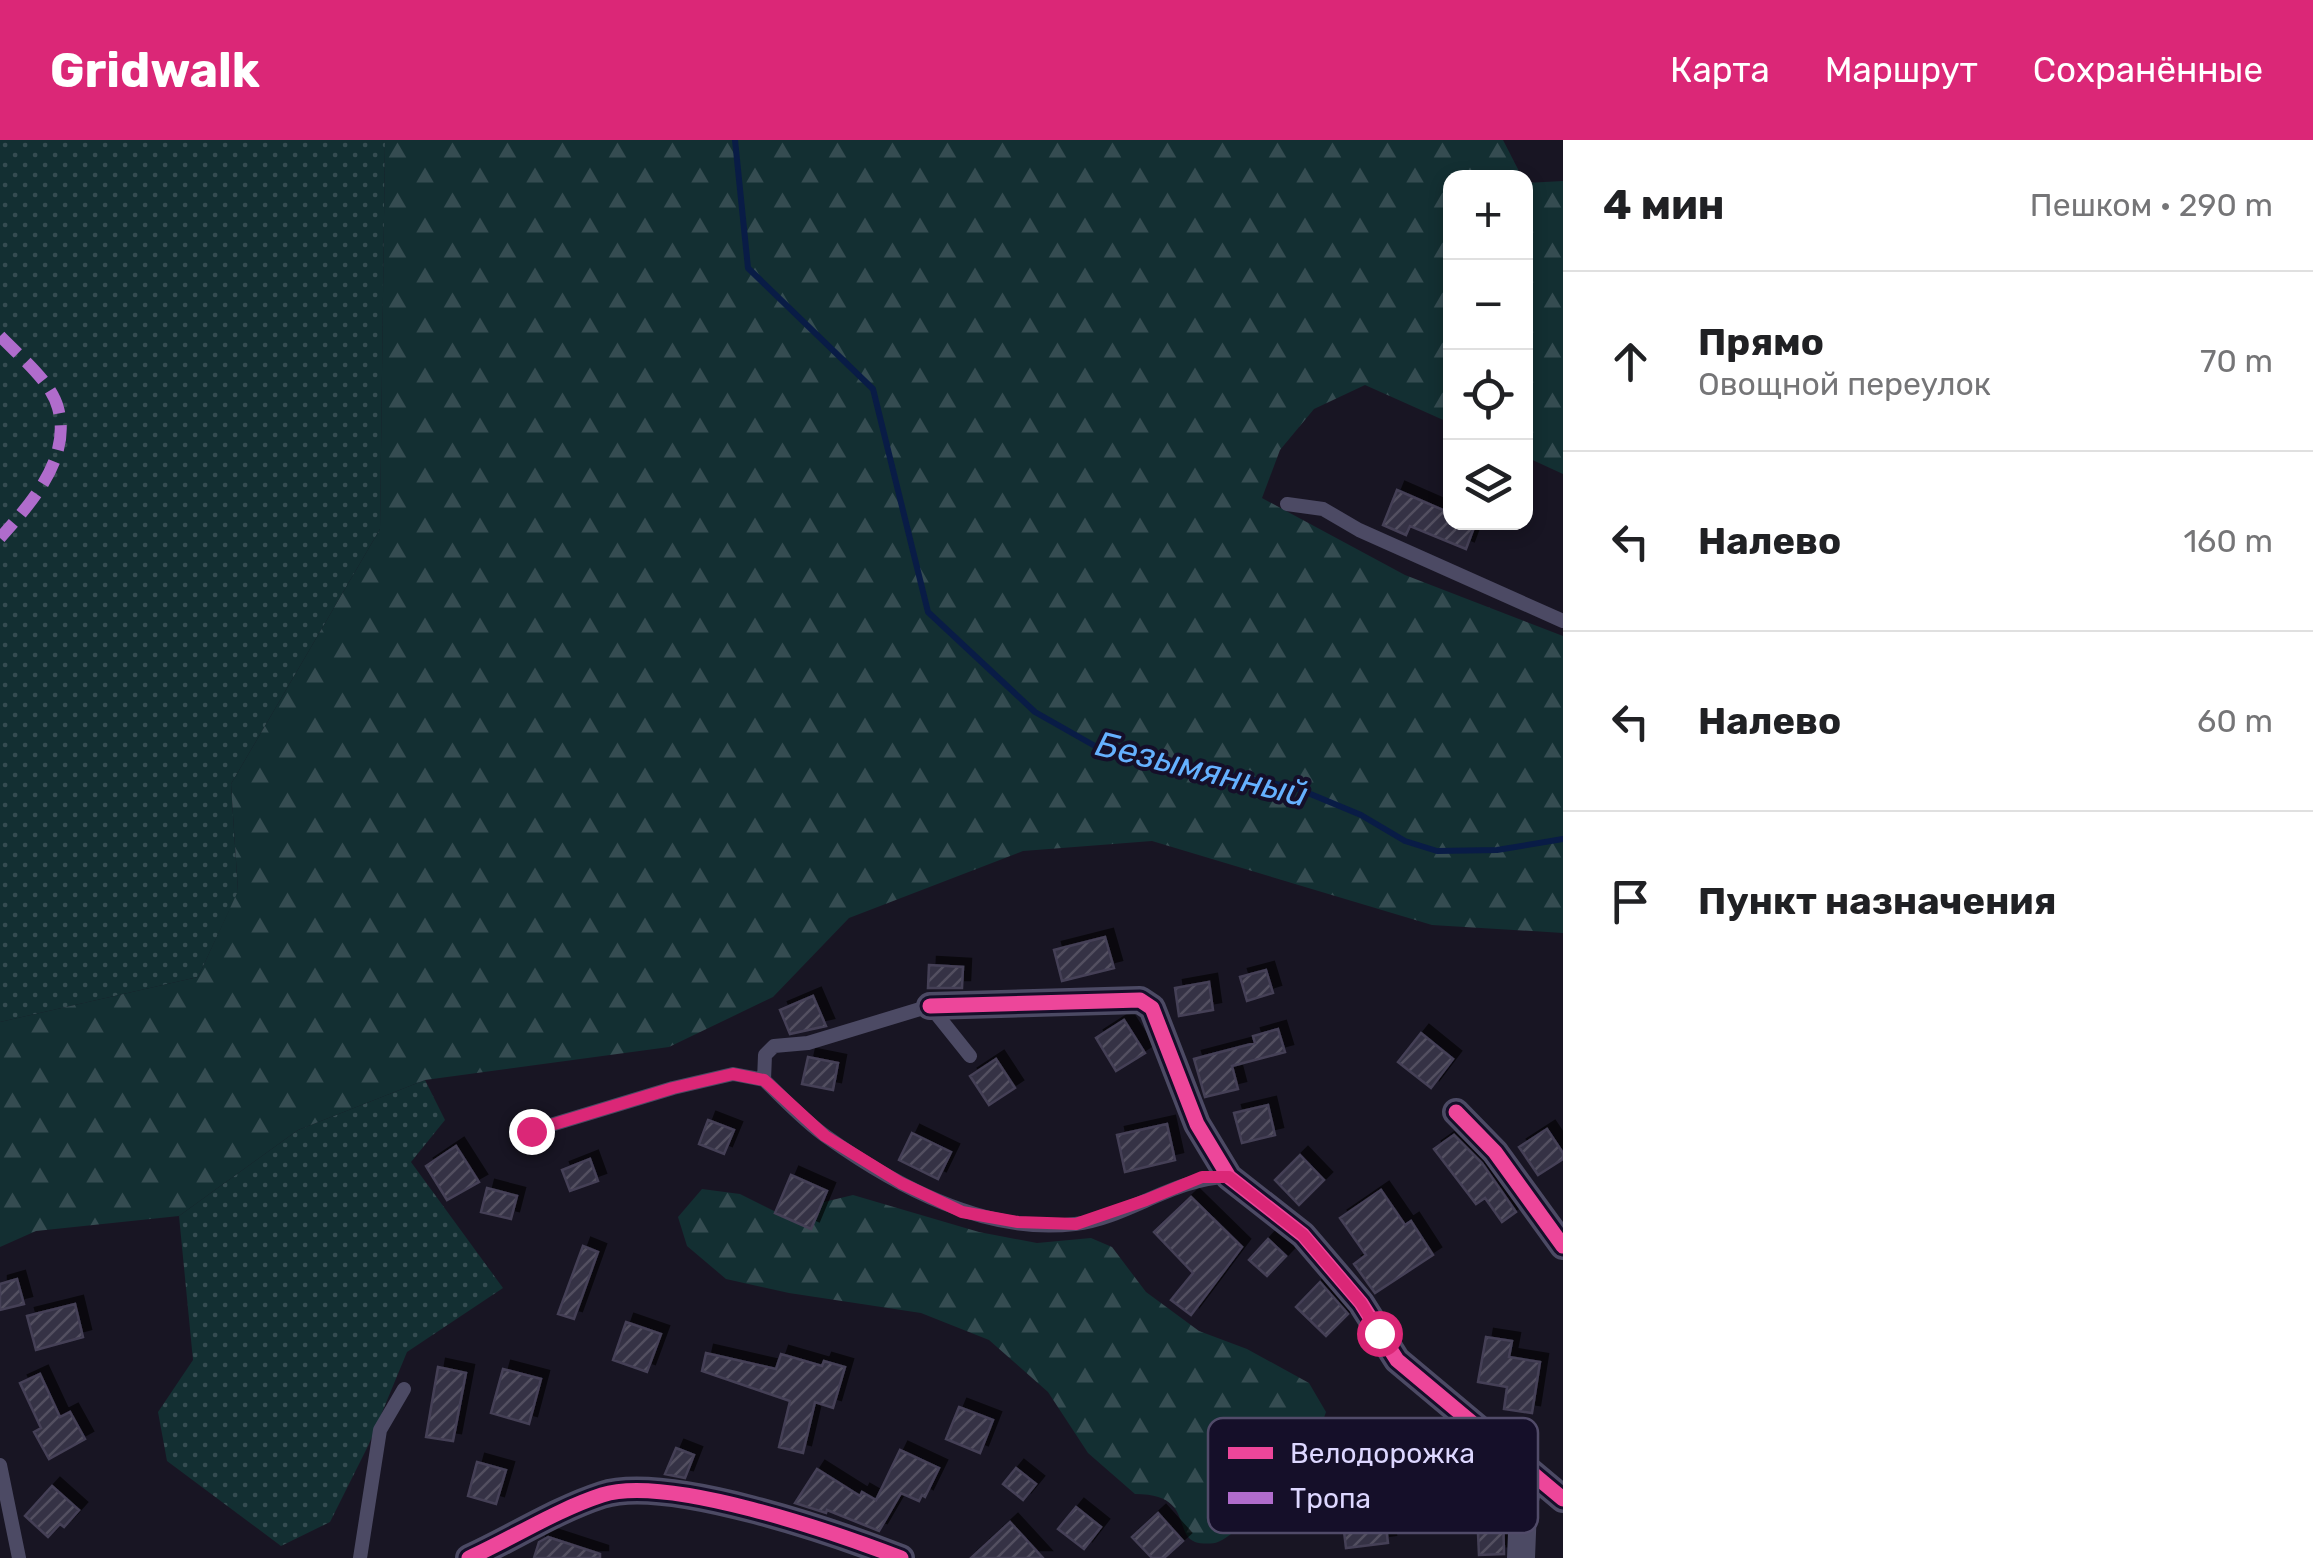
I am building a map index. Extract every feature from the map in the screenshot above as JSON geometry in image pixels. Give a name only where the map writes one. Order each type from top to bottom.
[{"type":"street","points":[[930,1006],[1148,1002],[1197,1124],[1229,1177],[1303,1235],[1361,1303],[1397,1360],[1465,1418]]},
{"type":"street","points":[[1456,1112],[1494,1152],[1563,1246]]},
{"type":"street","points":[[1538,1480],[1563,1500]]},
{"type":"street","points":[[469,1558],[602,1495],[635,1489],[702,1497],[901,1558]]},
{"type":"street","points":[[1521,1558],[1522,1533]]},
{"type":"lane","points":[[1287,504],[1323,509],[1359,530],[1563,620]]},
{"type":"lane","points":[[764,1080],[765,1055],[774,1046],[808,1043],[930,1006],[970,1056]]},
{"type":"lane","points":[[531,1131],[733,1074],[764,1080],[825,1136],[901,1183],[962,1212],[1018,1222],[1076,1224],[1202,1177],[1229,1177]]},
{"type":"lane","points":[[360,1558],[380,1430],[404,1389]]},
{"type":"lane","points":[[0,1465],[19,1558]]},
{"type":"green space","points":[[0,140],[385,140],[380,529],[231,784],[238,892],[198,977],[0,1022]]},
{"type":"green space","points":[[385,140],[1503,140],[1518,170],[1443,170],[1443,420],[1365,385],[1314,409],[1280,450],[1262,498],[1405,575],[1563,636],[1563,933],[1432,925],[1152,841],[1023,851],[849,918],[773,997],[669,1047],[425,1080],[298,1130],[179,1216],[36,1231],[0,1247],[0,1022],[198,977],[238,891],[231,784],[380,529]]},
{"type":"green space","points":[[1563,181],[1563,474],[1533,460],[1533,183]]},
{"type":"green space","points":[[425,1080],[445,1120],[411,1162],[503,1288],[407,1352],[369,1444],[330,1522],[281,1546],[167,1461],[158,1412],[193,1360],[179,1216],[298,1130]]},
{"type":"green space","points":[[702,1189],[740,1194],[778,1213],[853,1195],[979,1232],[1037,1243],[1091,1238],[1112,1247],[1146,1292],[1199,1331],[1247,1349],[1309,1383],[1326,1412],[1324,1418],[1208,1418],[1208,1533],[1232,1533],[1216,1543],[1195,1542],[1166,1500],[1135,1494],[1088,1453],[1048,1392],[989,1340],[921,1313],[726,1279],[687,1246],[678,1217]]},
{"type":"building","points":[[1397,490],[1443,510],[1443,530],[1473,530],[1466,549],[1410,526],[1406,535],[1383,525]]},
{"type":"building","points":[[1105,937],[1114,968],[1062,981],[1054,950]]},
{"type":"building","points":[[929,965],[963,967],[962,988],[928,988]]},
{"type":"building","points":[[1266,970],[1273,993],[1247,1001],[1240,977]]},
{"type":"building","points":[[1209,982],[1213,1010],[1179,1016],[1175,988]]},
{"type":"building","points":[[813,996],[826,1026],[790,1034],[780,1010]]},
{"type":"building","points":[[1124,1020],[1145,1053],[1116,1071],[1096,1038]]},
{"type":"building","points":[[1278,1029],[1285,1052],[1232,1066],[1238,1089],[1205,1097],[1194,1059],[1255,1043],[1253,1036]]},
{"type":"building","points":[[1421,1033],[1453,1059],[1431,1088],[1398,1062]]},
{"type":"building","points":[[808,1057],[838,1063],[833,1090],[802,1084]]},
{"type":"building","points":[[996,1059],[1015,1088],[989,1105],[970,1076]]},
{"type":"building","points":[[1268,1105],[1275,1135],[1242,1143],[1234,1113]]},
{"type":"building","points":[[708,1120],[734,1130],[724,1154],[699,1144]]},
{"type":"building","points":[[1167,1124],[1175,1160],[1125,1172],[1117,1135]]},
{"type":"building","points":[[1547,1129],[1563,1159],[1538,1175],[1519,1147]]},
{"type":"building","points":[[912,1133],[951,1152],[938,1179],[899,1160]]},
{"type":"building","points":[[1454,1135],[1482,1163],[1516,1212],[1502,1222],[1485,1198],[1476,1204],[1434,1149]]},
{"type":"building","points":[[456,1146],[479,1182],[447,1200],[426,1166]]},
{"type":"building","points":[[1300,1155],[1324,1180],[1299,1205],[1275,1180]]},
{"type":"building","points":[[590,1159],[598,1181],[570,1191],[562,1170]]},
{"type":"building","points":[[791,1175],[827,1191],[811,1229],[775,1213]]},
{"type":"building","points":[[487,1188],[517,1196],[511,1219],[481,1212]]},
{"type":"building","points":[[1381,1190],[1405,1225],[1411,1221],[1433,1255],[1375,1293],[1354,1264],[1366,1255],[1340,1218]]},
{"type":"building","points":[[1191,1197],[1242,1247],[1191,1315],[1171,1300],[1193,1273],[1154,1232]]},
{"type":"building","points":[[1268,1239],[1286,1256],[1267,1276],[1249,1260]]},
{"type":"building","points":[[583,1246],[598,1252],[574,1319],[558,1314]]},
{"type":"building","points":[[17,1279],[24,1304],[0,1310],[0,1284]]},
{"type":"building","points":[[1320,1282],[1348,1314],[1326,1336],[1296,1307]]},
{"type":"building","points":[[75,1304],[83,1337],[36,1350],[27,1316]]},
{"type":"building","points":[[626,1322],[661,1334],[647,1372],[613,1360]]},
{"type":"building","points":[[1486,1337],[1512,1341],[1509,1357],[1540,1362],[1532,1413],[1504,1409],[1507,1387],[1478,1382]]},
{"type":"building","points":[[706,1353],[776,1369],[781,1354],[822,1366],[824,1361],[845,1367],[833,1408],[815,1402],[803,1453],[779,1447],[790,1401],[702,1371]]},
{"type":"building","points":[[438,1367],[466,1373],[453,1441],[426,1437]]},
{"type":"building","points":[[503,1369],[541,1379],[529,1424],[491,1413]]},
{"type":"building","points":[[40,1374],[60,1417],[70,1412],[85,1439],[49,1459],[34,1432],[41,1428],[20,1383]]},
{"type":"building","points":[[959,1407],[993,1420],[980,1453],[946,1439]]},
{"type":"building","points":[[676,1448],[694,1455],[685,1478],[665,1474]]},
{"type":"building","points":[[900,1450],[939,1468],[925,1497],[922,1495],[919,1501],[901,1493],[879,1531],[827,1510],[826,1513],[795,1503],[817,1469],[860,1496],[862,1492],[876,1500]]},
{"type":"building","points":[[477,1462],[506,1470],[496,1504],[468,1496]]},
{"type":"building","points":[[1016,1468],[1036,1484],[1023,1500],[1003,1484]]},
{"type":"building","points":[[52,1486],[79,1510],[48,1537],[25,1516]]},
{"type":"building","points":[[1076,1507],[1101,1527],[1084,1549],[1058,1529]]},
{"type":"building","points":[[1158,1513],[1183,1541],[1164,1558],[1152,1558],[1132,1537]]},
{"type":"building","points":[[1010,1522],[1043,1558],[971,1558]]},
{"type":"building","points":[[1344,1533],[1387,1533],[1388,1543],[1346,1548]]},
{"type":"building","points":[[1478,1533],[1504,1533],[1504,1554],[1479,1555]]},
{"type":"building","points":[[548,1537],[600,1554],[600,1558],[534,1558],[539,1542]]},
{"type":"waterway","name":"Безымянный","points":[[735,140],[748,268],[873,389],[928,612],[1035,712],[1102,750],[1296,788],[1361,815],[1405,841],[1437,851],[1497,850],[1563,839]]},
{"type":"marked path","points":[[0,336],[49,388],[61,427],[54,463],[46,479],[0,538]]},
{"type":"cycle path","points":[[930,1006],[1140,1000],[1152,1008],[1197,1124],[1229,1177],[1303,1235],[1361,1303],[1397,1360],[1466,1418]]},
{"type":"cycle path","points":[[1456,1112],[1495,1152],[1563,1246]]},
{"type":"cycle path","points":[[1538,1478],[1563,1499]]},
{"type":"cycle path","points":[[469,1558],[585,1501],[631,1491],[667,1492],[752,1509],[901,1558]]},
{"type":"route","points":[[531,1131],[733,1074],[764,1080],[825,1136],[901,1183],[962,1212],[1018,1222],[1076,1224],[1202,1177],[1229,1177],[1303,1235],[1361,1303],[1379,1333]]}]
